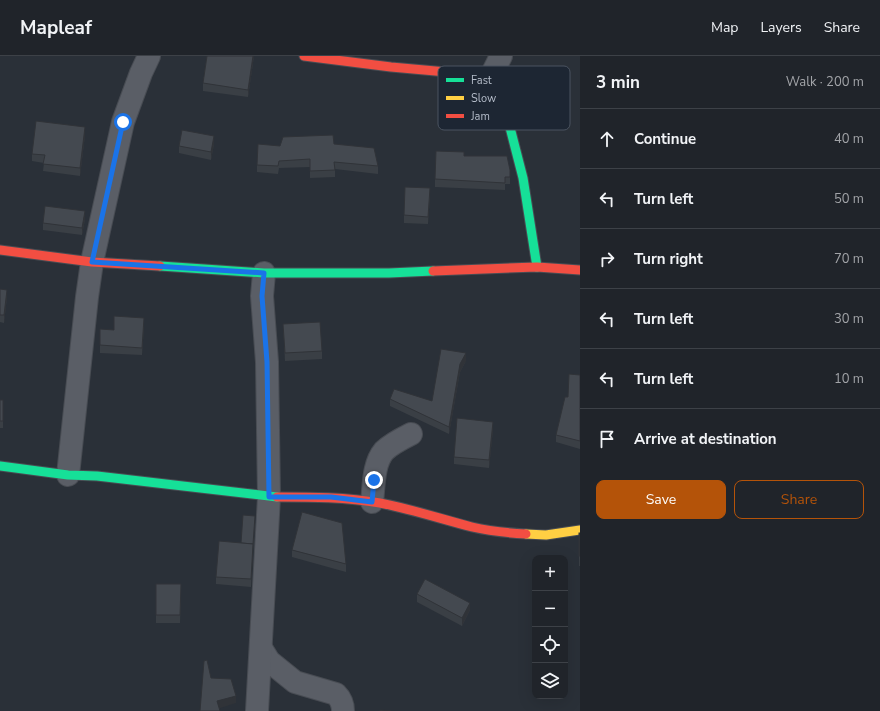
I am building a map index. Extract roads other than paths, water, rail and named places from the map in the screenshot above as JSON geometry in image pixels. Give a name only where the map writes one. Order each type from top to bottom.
[{"type":"street","points":[[68,475],[92,262],[123,122],[149,56]]},
{"type":"street","points":[[304,56],[438,71]]},
{"type":"street","points":[[496,66],[501,56]]},
{"type":"street","points":[[511,130],[520,166],[537,267]]},
{"type":"street","points":[[0,250],[92,262],[264,273],[389,273],[537,267],[580,270]]},
{"type":"street","points":[[257,711],[269,497],[267,362],[262,296],[264,273]]},
{"type":"street","points":[[372,502],[374,480],[378,462],[385,451],[410,434]]},
{"type":"street","points":[[0,466],[269,497],[331,497],[372,502],[414,511],[472,527],[506,533],[546,535],[580,530]]},
{"type":"street","points":[[261,648],[269,661],[295,682],[336,694],[342,702],[343,711]]}]
